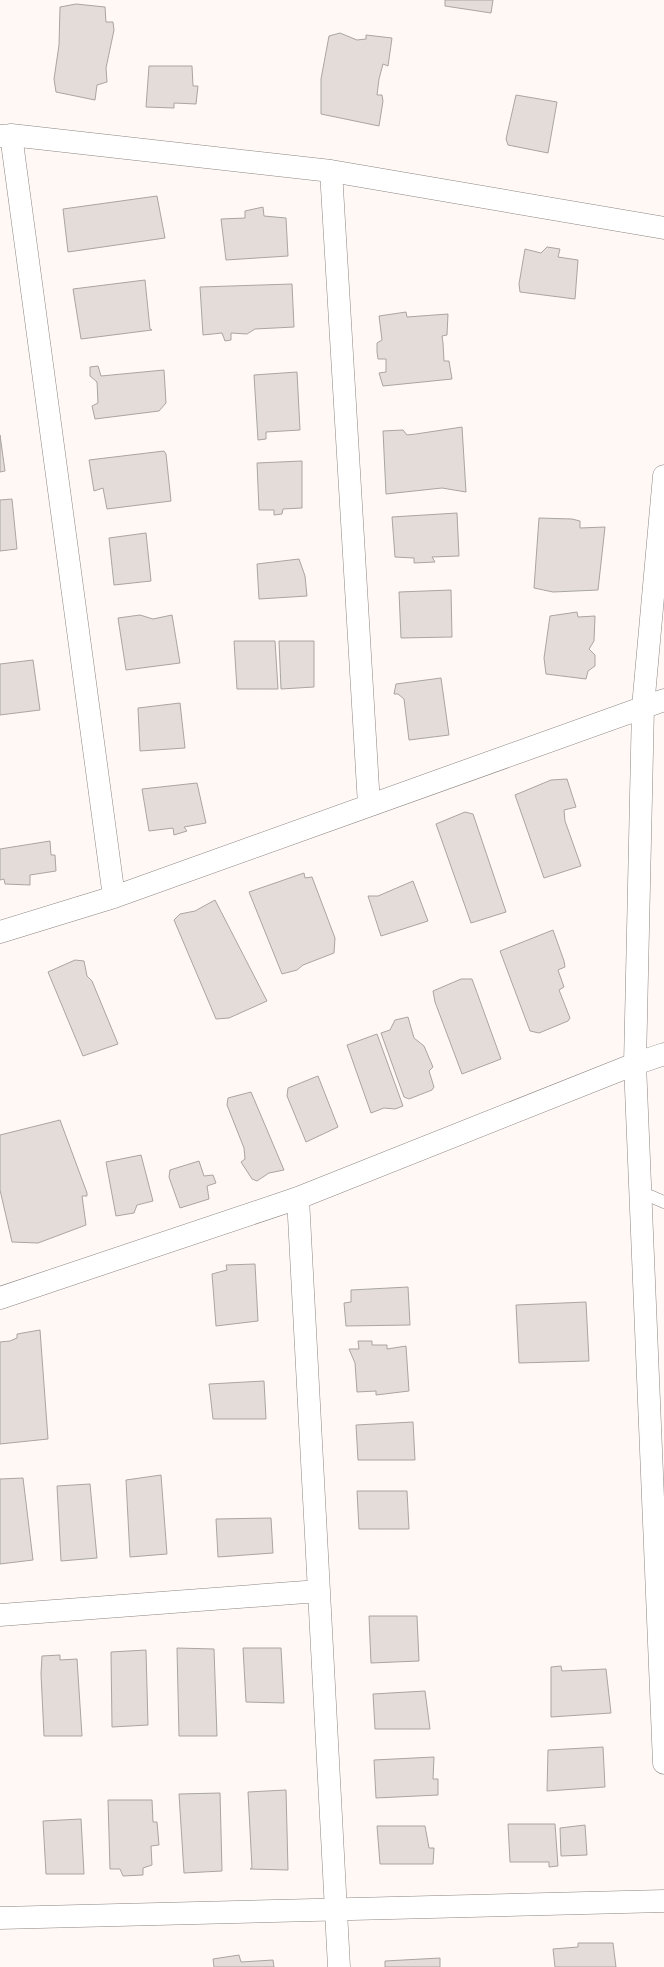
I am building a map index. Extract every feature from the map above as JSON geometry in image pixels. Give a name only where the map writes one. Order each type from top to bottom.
[{"type":"street","points":[[114,897],[6,135],[331,171],[664,228]]},
{"type":"street","points":[[331,171],[368,805]]},
{"type":"street","points":[[664,476],[643,707],[634,1064],[664,1763]]},
{"type":"street","points":[[0,932],[114,897],[664,700]]},
{"type":"street","points":[[0,1298],[298,1198],[634,1064],[664,1054]]},
{"type":"street","points":[[298,1198],[339,1967]]},
{"type":"street","points":[[0,1615],[319,1591]]},
{"type":"street","points":[[0,1918],[664,1901]]},
{"type":"lane","points":[[640,1196],[650,1196],[664,1202]]},
{"type":"building","points":[[445,0],[493,0],[491,13],[445,6]]},
{"type":"building","points":[[76,4],[105,7],[106,22],[113,22],[114,30],[106,68],[107,82],[97,85],[95,100],[56,92],[54,79],[59,45],[60,7]]},
{"type":"building","points":[[340,33],[357,40],[366,39],[366,35],[392,38],[388,66],[383,64],[379,79],[377,95],[382,95],[383,101],[379,126],[321,114],[321,79],[329,36]]},
{"type":"building","points":[[149,66],[192,66],[193,86],[198,86],[196,104],[174,103],[174,108],[146,107]]},
{"type":"building","points":[[516,95],[557,102],[548,153],[508,145],[506,139]]},
{"type":"building","points":[[157,196],[165,238],[68,252],[63,209]]},
{"type":"building","points":[[263,207],[264,216],[286,218],[288,256],[226,260],[221,219],[245,218],[245,211]]},
{"type":"building","points":[[547,247],[560,249],[558,257],[578,260],[575,299],[520,292],[519,284],[525,249],[541,253]]},
{"type":"building","points":[[145,280],[150,329],[152,330],[81,339],[73,289]]},
{"type":"building","points":[[292,284],[294,327],[255,329],[247,334],[231,333],[231,340],[225,341],[222,333],[203,335],[200,287]]},
{"type":"building","points":[[406,312],[407,317],[448,314],[447,335],[442,336],[444,361],[449,361],[452,379],[383,386],[379,373],[386,372],[386,359],[378,359],[377,343],[382,340],[379,316]]},
{"type":"building","points":[[98,366],[101,376],[164,370],[166,403],[159,411],[95,419],[92,406],[98,403],[97,382],[90,376],[90,367]]},
{"type":"building","points":[[297,372],[300,430],[266,432],[266,439],[258,440],[254,375]]},
{"type":"building","points":[[462,427],[466,492],[442,488],[386,494],[383,431],[403,430],[407,435]]},
{"type":"building","points":[[0,435],[5,471],[0,472]]},
{"type":"building","points":[[164,451],[166,454],[171,501],[107,509],[103,488],[94,491],[89,460]]},
{"type":"building","points":[[302,461],[302,508],[283,509],[282,514],[274,515],[274,510],[259,510],[257,463]]},
{"type":"building","points":[[12,499],[17,549],[0,551],[0,500]]},
{"type":"building","points":[[457,513],[459,556],[432,557],[435,562],[414,563],[414,558],[395,557],[392,517]]},
{"type":"building","points":[[539,518],[572,519],[580,521],[580,528],[605,527],[598,590],[553,592],[534,588]]},
{"type":"building","points":[[146,533],[151,581],[114,585],[109,538]]},
{"type":"building","points":[[299,559],[305,576],[307,596],[259,599],[257,564]]},
{"type":"building","points":[[451,590],[452,637],[401,638],[399,592]]},
{"type":"building","points":[[577,612],[578,617],[595,616],[594,641],[589,649],[595,655],[595,666],[588,671],[586,679],[546,674],[544,658],[550,616]]},
{"type":"building","points":[[140,615],[153,619],[172,615],[180,663],[126,670],[118,618]]},
{"type":"building","points":[[234,641],[275,641],[278,689],[237,689]]},
{"type":"building","points":[[279,641],[314,641],[314,687],[281,689]]},
{"type":"building","points":[[33,660],[40,710],[0,715],[0,664]]},
{"type":"building","points":[[441,678],[449,735],[409,740],[404,699],[398,694],[394,694],[396,684]]},
{"type":"building","points":[[180,703],[185,748],[140,751],[138,708]]},
{"type":"building","points":[[567,779],[576,807],[564,810],[565,821],[581,866],[544,878],[515,795],[551,780]]},
{"type":"building","points":[[197,783],[206,823],[184,827],[187,831],[174,835],[173,828],[149,831],[142,789]]},
{"type":"building","points":[[465,812],[473,814],[506,912],[471,923],[436,824]]},
{"type":"building","points":[[50,841],[51,855],[55,855],[56,871],[30,875],[30,885],[5,884],[4,879],[0,880],[0,849]]},
{"type":"building","points":[[304,873],[305,878],[312,877],[335,938],[334,953],[303,965],[297,970],[282,974],[249,892]]},
{"type":"building","points":[[413,881],[428,921],[381,936],[368,896],[378,896]]},
{"type":"building","points":[[215,900],[267,1001],[229,1018],[216,1019],[174,920],[180,914],[195,911]]},
{"type":"building","points":[[553,930],[565,967],[558,970],[564,987],[559,990],[570,1018],[568,1021],[539,1033],[530,1031],[500,951]]},
{"type":"building","points":[[75,960],[84,961],[87,976],[92,981],[118,1044],[83,1056],[48,972]]},
{"type":"building","points":[[461,979],[472,979],[501,1059],[462,1074],[435,1002],[433,991]]},
{"type":"building","points":[[408,1017],[414,1038],[424,1046],[433,1067],[429,1071],[434,1087],[432,1090],[409,1099],[404,1097],[381,1033],[390,1030],[395,1020]]},
{"type":"building","points":[[377,1034],[403,1106],[395,1109],[384,1108],[371,1113],[347,1045]]},
{"type":"building","points":[[318,1076],[338,1127],[306,1142],[287,1096],[288,1088]]},
{"type":"building","points":[[251,1092],[284,1170],[269,1173],[257,1181],[252,1179],[241,1162],[245,1159],[244,1148],[227,1105],[228,1098]]},
{"type":"building","points":[[60,1120],[87,1193],[87,1196],[82,1196],[86,1225],[38,1243],[12,1242],[0,1190],[0,1135]]},
{"type":"building","points":[[141,1155],[153,1201],[137,1205],[134,1213],[116,1216],[106,1162]]},
{"type":"building","points":[[199,1161],[204,1176],[213,1175],[216,1183],[207,1186],[209,1199],[180,1208],[169,1177],[170,1170]]},
{"type":"building","points":[[255,1264],[258,1321],[216,1326],[212,1274],[227,1270],[226,1265]]},
{"type":"building","points":[[408,1287],[410,1325],[346,1326],[344,1303],[351,1302],[351,1290]]},
{"type":"building","points":[[586,1302],[589,1361],[519,1363],[516,1305]]},
{"type":"building","points":[[40,1330],[48,1439],[0,1444],[0,1342],[10,1341],[17,1338],[17,1334]]},
{"type":"building","points":[[358,1341],[372,1341],[372,1345],[387,1345],[387,1349],[406,1346],[409,1391],[376,1395],[376,1391],[357,1392],[355,1363],[349,1349],[359,1349]]},
{"type":"building","points":[[264,1381],[266,1419],[213,1419],[209,1384]]},
{"type":"building","points":[[413,1422],[415,1460],[358,1460],[356,1425]]},
{"type":"building","points":[[161,1475],[167,1554],[130,1557],[126,1480]]},
{"type":"building","points":[[23,1478],[33,1560],[0,1564],[0,1479]]},
{"type":"building","points":[[90,1484],[97,1558],[61,1561],[57,1486]]},
{"type":"building","points":[[357,1491],[407,1491],[409,1529],[359,1529]]},
{"type":"building","points":[[271,1518],[273,1553],[218,1557],[216,1519]]},
{"type":"building","points":[[369,1616],[417,1616],[419,1661],[371,1663]]},
{"type":"building","points":[[177,1648],[214,1649],[217,1736],[179,1736]]},
{"type":"building","points":[[243,1648],[281,1648],[284,1703],[246,1702]]},
{"type":"building","points":[[146,1650],[148,1725],[112,1727],[111,1652]]},
{"type":"building","points":[[60,1655],[60,1660],[77,1659],[82,1736],[44,1736],[41,1674],[42,1656]]},
{"type":"building","points":[[561,1666],[562,1671],[606,1669],[611,1713],[551,1717],[551,1667]]},
{"type":"building","points":[[425,1691],[430,1729],[375,1729],[373,1694]]},
{"type":"building","points":[[603,1747],[605,1787],[547,1791],[548,1750]]},
{"type":"building","points":[[434,1757],[433,1779],[438,1779],[438,1795],[376,1798],[374,1760]]},
{"type":"building","points":[[286,1790],[288,1870],[250,1869],[252,1868],[248,1792]]},
{"type":"building","points":[[220,1793],[222,1871],[184,1873],[179,1794]]},
{"type":"building","points":[[108,1800],[152,1800],[153,1822],[157,1822],[159,1845],[151,1846],[152,1865],[143,1868],[143,1875],[123,1876],[120,1869],[110,1869]]},
{"type":"building","points":[[81,1819],[84,1874],[46,1874],[43,1821]]},
{"type":"building","points":[[508,1824],[555,1824],[558,1866],[549,1867],[549,1862],[510,1862]]},
{"type":"building","points":[[585,1825],[587,1855],[561,1856],[560,1828]]},
{"type":"building","points":[[377,1826],[425,1826],[429,1848],[434,1848],[433,1864],[380,1864]]},
{"type":"building","points":[[578,1943],[613,1943],[616,1967],[555,1967],[553,1949],[578,1947]]},
{"type":"building","points":[[239,1955],[241,1962],[273,1960],[274,1967],[214,1967],[213,1959]]},
{"type":"building","points":[[440,1958],[440,1967],[385,1967],[385,1961]]}]
